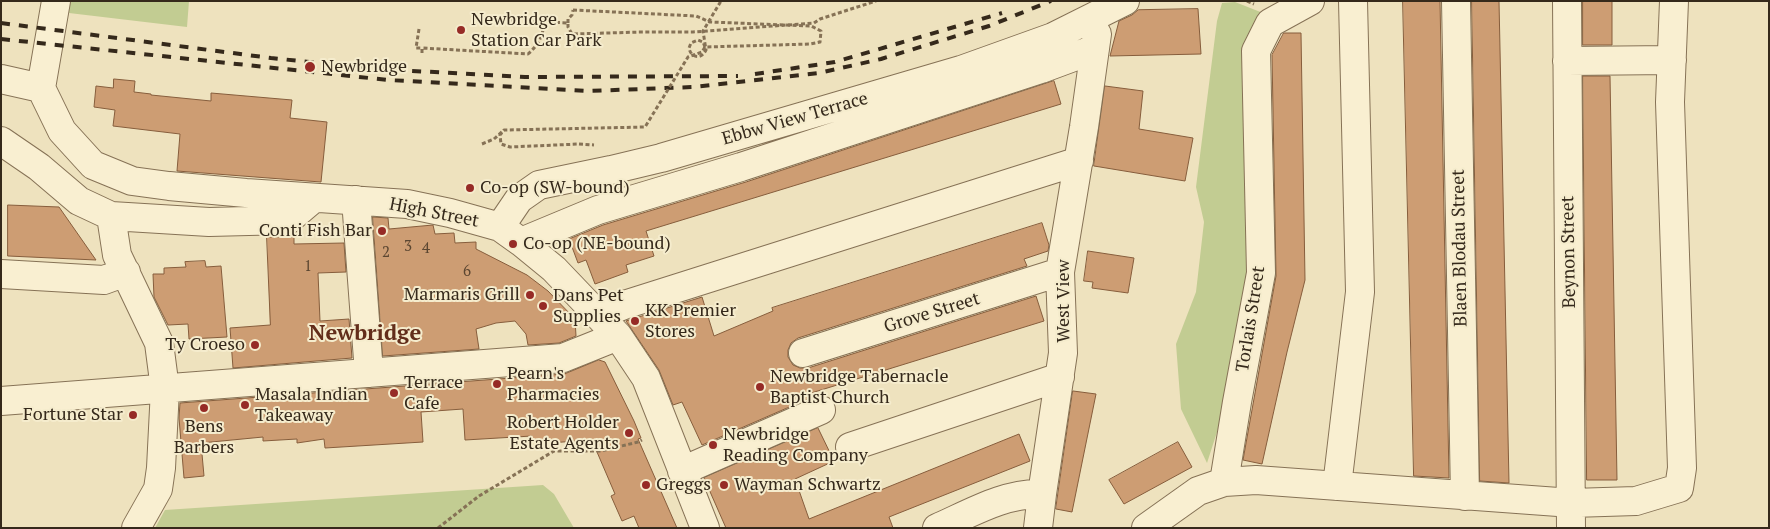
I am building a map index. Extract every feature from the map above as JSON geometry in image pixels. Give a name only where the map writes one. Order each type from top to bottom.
[{"type":"street","points":[[1,79],[41,88],[56,1]]},
{"type":"street","name":"Ebbw View Terrace","points":[[510,234],[519,199],[539,185],[661,158],[961,70],[1053,37],[1125,1]]},
{"type":"street","name":"Torlais Street","points":[[1224,482],[1236,402],[1262,273],[1256,51],[1270,23],[1310,1]]},
{"type":"street","points":[[1338,486],[1360,292],[1353,1]]},
{"type":"street","name":"Blaen Blodau Street","points":[[1456,1],[1465,496]]},
{"type":"street","name":"Beynon Street","points":[[1567,1],[1571,516]]},
{"type":"street","points":[[1146,528],[1198,491],[1224,482],[1256,480],[1465,496],[1571,516],[1636,501],[1679,488],[1682,468],[1670,102],[1674,1]]},
{"type":"street","name":"West View","points":[[1038,528],[1063,353],[1060,272],[1079,161],[1100,15]]},
{"type":"street","points":[[510,234],[742,167],[1041,69],[1095,49]]},
{"type":"street","points":[[1567,61],[1672,60]]},
{"type":"street","name":"High Street","points":[[41,88],[62,131],[93,164],[132,181],[169,186],[407,204],[450,213],[510,234],[554,270],[618,336],[646,378],[705,528]]},
{"type":"street","points":[[1,141],[39,167],[79,201],[111,216],[209,222],[288,220],[314,198]]},
{"type":"street","points":[[599,316],[624,305],[1079,161]]},
{"type":"street","points":[[356,200],[369,373]]},
{"type":"street","points":[[111,216],[117,255],[159,343],[165,389],[161,468],[158,489],[136,528]]},
{"type":"street","points":[[1,274],[104,280],[126,272]]},
{"type":"street","name":"Grove Street","points":[[803,353],[1060,272]]},
{"type":"street","points":[[1,401],[563,358],[618,336]]},
{"type":"street","points":[[850,447],[1060,377]]},
{"type":"street","points":[[682,471],[821,410]]},
{"type":"street","points":[[937,528],[1012,496],[1042,494]]},
{"type":"path","points":[[705,47],[703,42],[695,40],[691,43],[689,51],[692,55],[698,57],[705,53],[706,50],[703,31],[720,1]]},
{"type":"path","points":[[705,47],[810,44],[820,42],[820,31],[811,26],[710,22],[696,16],[573,10],[572,15],[568,19],[568,27],[572,34],[694,32],[703,31],[814,23],[820,19],[876,1]]},
{"type":"path","points":[[504,20],[568,23]]},
{"type":"path","points":[[419,29],[416,48],[528,54],[537,46],[543,35],[544,22]]},
{"type":"path","points":[[482,144],[494,139],[504,130],[645,127],[688,57],[702,52],[705,47]]},
{"type":"path","points":[[422,48],[422,53]]},
{"type":"path","points":[[504,130],[500,135],[502,144],[510,147],[579,144]]},
{"type":"path","points":[[438,528],[479,496],[554,452],[601,451],[638,442],[664,427]]},
{"type":"green space","points":[[70,1],[189,1],[187,27],[69,13]]},
{"type":"green space","points":[[1235,2],[1263,13],[1252,269],[1227,401],[1207,463],[1181,409],[1176,344],[1196,292],[1204,222],[1196,187],[1217,21],[1222,3]]},
{"type":"green space","points":[[543,485],[554,494],[574,528],[155,528],[165,510]]},
{"type":"building","points":[[1403,1],[1440,1],[1449,478],[1414,476]]},
{"type":"building","points":[[1472,1],[1499,1],[1509,483],[1480,481]]},
{"type":"building","points":[[1583,1],[1612,1],[1612,45],[1583,45]]},
{"type":"building","points":[[1198,9],[1201,54],[1110,56],[1119,21],[1138,10]]},
{"type":"building","points":[[1284,33],[1301,33],[1305,280],[1262,464],[1243,460],[1276,276],[1272,55]]},
{"type":"building","points":[[1583,76],[1610,76],[1617,480],[1587,480]]},
{"type":"building","points":[[114,79],[135,81],[134,92],[151,95],[211,101],[211,93],[292,100],[290,118],[327,122],[321,182],[177,171],[180,134],[113,126],[115,110],[94,107],[96,86],[113,88]]},
{"type":"building","points":[[1054,81],[1061,104],[646,231],[654,256],[626,265],[628,272],[595,284],[586,260],[578,263],[569,239],[603,225],[746,182]]},
{"type":"building","points":[[1105,86],[1143,91],[1139,129],[1193,138],[1185,181],[1094,166]]},
{"type":"building","points":[[8,205],[59,207],[96,260],[8,256]]},
{"type":"building","points":[[373,217],[388,218],[389,229],[433,225],[435,234],[454,233],[455,243],[476,242],[476,249],[527,275],[548,291],[575,319],[576,336],[559,343],[528,345],[526,334],[515,321],[496,323],[476,329],[479,349],[383,356]]},
{"type":"building","points":[[1042,223],[1049,245],[1048,251],[1024,259],[1027,266],[798,338],[791,343],[788,357],[793,365],[800,368],[808,368],[1036,296],[1044,321],[808,394],[810,398],[702,445],[682,402],[673,405],[659,370],[626,321],[702,297],[714,336],[773,311],[772,308]]},
{"type":"building","points":[[267,237],[294,237],[294,244],[344,243],[346,272],[318,273],[320,321],[349,319],[352,358],[233,368],[230,328],[270,325]]},
{"type":"building","points":[[1088,251],[1134,258],[1128,293],[1092,288],[1093,282],[1084,281]]},
{"type":"building","points":[[205,261],[206,267],[221,266],[227,337],[189,339],[188,324],[168,325],[154,297],[153,274],[164,274],[164,268],[186,267],[185,262]]},
{"type":"building","points":[[599,360],[605,362],[634,421],[641,438],[638,439],[677,528],[639,528],[634,516],[622,521],[611,496],[615,494],[594,445],[589,445],[588,440],[550,443],[550,440],[533,441],[532,436],[465,440],[463,409],[421,412],[423,442],[325,448],[324,439],[297,443],[297,439],[263,441],[263,437],[201,443],[204,476],[184,478],[179,418],[180,403],[564,374]]},
{"type":"building","points":[[1073,391],[1096,394],[1072,512],[1056,509]]},
{"type":"building","points":[[818,428],[834,461],[795,479],[809,519],[1019,434],[1030,461],[889,517],[893,528],[726,528],[704,478]]},
{"type":"building","points":[[1178,442],[1192,467],[1124,504],[1109,480]]},
{"type":"railway","points":[[1,39],[388,80],[589,91],[693,87],[819,73],[881,59],[989,26],[1051,1]]},
{"type":"railway","points":[[755,74],[835,62],[1002,13]]},
{"type":"railway","points":[[1,23],[271,58],[377,69],[525,77],[738,76]]},
{"type":"place","name":"Newbridge Station Car Park","points":[[461,30]]},
{"type":"place","name":"Newbridge","points":[[310,67]]},
{"type":"place","name":"Co-op (SW-bound)","points":[[470,188]]},
{"type":"place","name":"Conti Fish Bar","points":[[382,231]]},
{"type":"place","name":"Co-op (NE-bound)","points":[[513,244]]},
{"type":"place","name":"Marmaris Grill","points":[[530,295]]},
{"type":"place","name":"Dans Pet Supplies","points":[[543,306]]},
{"type":"place","name":"KK Premier Stores","points":[[635,321]]},
{"type":"place","name":"Ty Croeso","points":[[255,345]]},
{"type":"place","name":"Pearn's Pharmacies","points":[[497,384]]},
{"type":"place","name":"Newbridge Tabernacle Baptist Church","points":[[760,387]]},
{"type":"place","name":"Terrace Cafe","points":[[394,393]]},
{"type":"place","name":"Masala Indian Takeaway","points":[[245,405]]},
{"type":"place","name":"Bens Barbers","points":[[204,408]]},
{"type":"place","name":"Fortune Star","points":[[133,415]]},
{"type":"place","name":"Robert Holder Estate Agents","points":[[629,433]]},
{"type":"place","name":"Newbridge Reading Company","points":[[713,445]]},
{"type":"place","name":"Greggs","points":[[646,485]]},
{"type":"place","name":"Wayman Schwartz","points":[[724,485]]},
{"type":"district","name":"Newbridge","points":[[365,334]]}]
